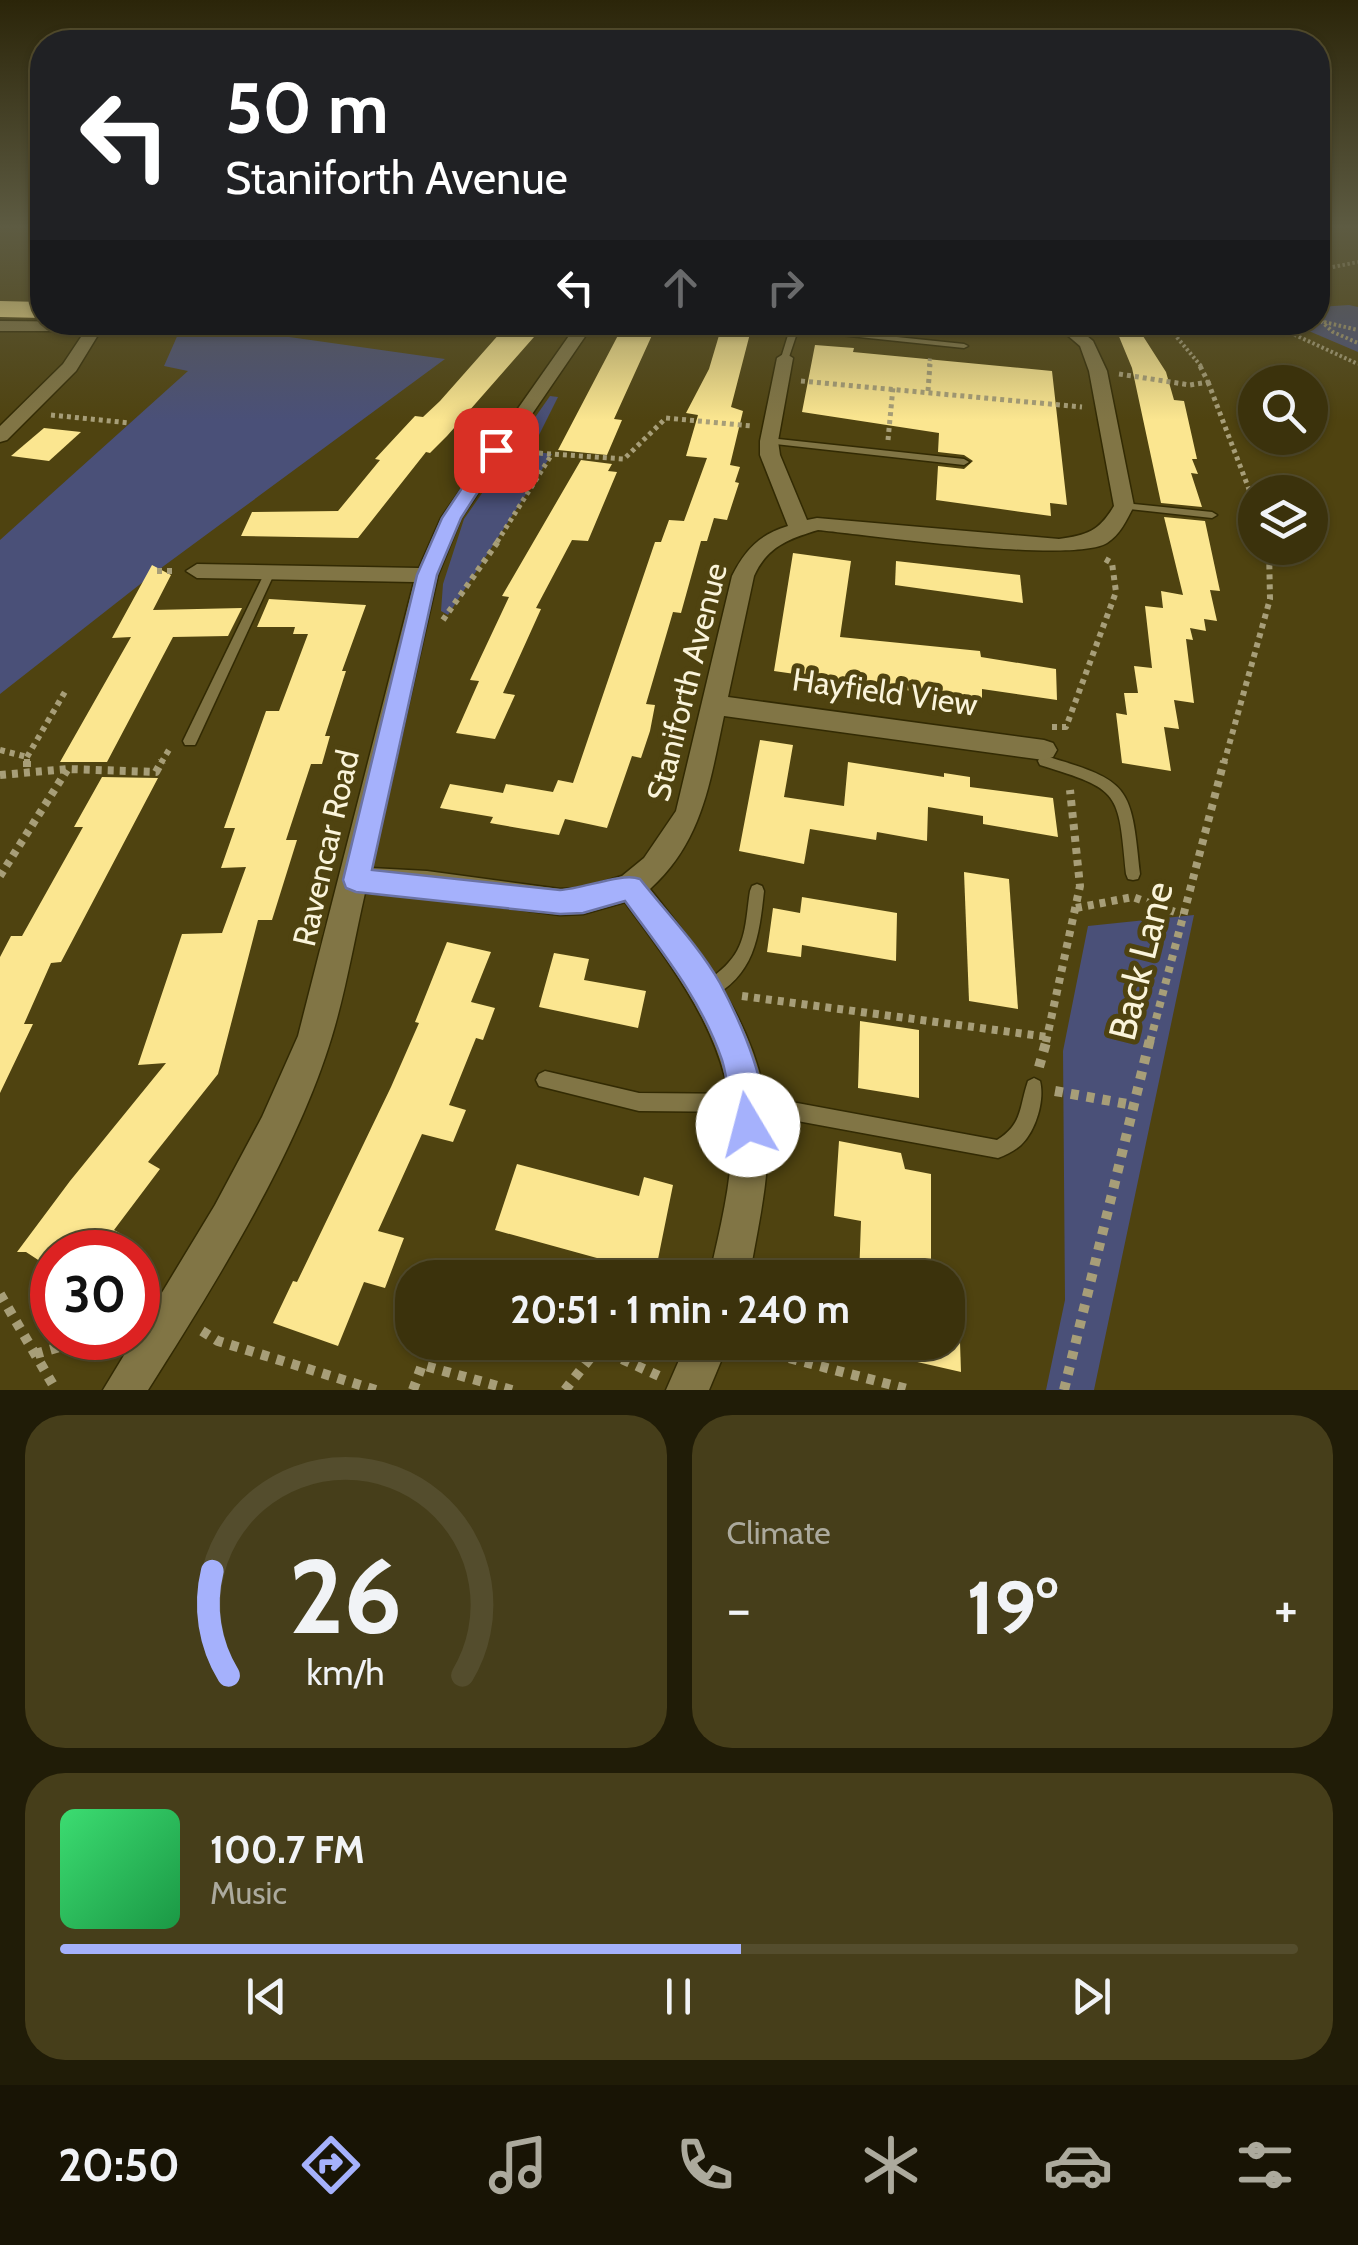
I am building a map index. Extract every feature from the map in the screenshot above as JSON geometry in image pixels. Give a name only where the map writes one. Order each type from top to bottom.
[{"type":"street","points":[[0,326],[30,325]]},
{"type":"street","points":[[0,436],[70,368],[90,335]]},
{"type":"street","name":"Ravencar Road","points":[[124,1390],[234,1213],[286,1111],[315,1037],[427,575],[451,518],[579,335]]},
{"type":"street","points":[[785,358],[769,434],[799,527],[839,525],[1080,545],[1097,540],[1110,530],[1124,506],[1098,371],[1087,344],[1076,335]]},
{"type":"street","name":"Staniforth Avenue","points":[[630,887],[654,867],[689,815],[744,576],[752,557],[779,535],[799,527]]},
{"type":"street","points":[[197,572],[427,575]]},
{"type":"street","name":"Hayfield View","points":[[716,705],[1045,752]]},
{"type":"street","points":[[356,880],[560,902],[596,898],[630,887],[708,991],[725,1026],[749,1103],[742,1207],[732,1260]]},
{"type":"street","points":[[688,1389],[701,1360]]},
{"type":"lane","points":[[785,358],[792,335]]},
{"type":"lane","points":[[866,335],[964,346]]},
{"type":"lane","points":[[769,434],[964,462]]},
{"type":"lane","points":[[1124,506],[1212,515]]},
{"type":"lane","points":[[190,741],[270,572]]},
{"type":"lane","points":[[1045,752],[1114,784],[1122,796],[1132,874]]},
{"type":"lane","points":[[708,991],[740,968],[748,951],[757,891]]},
{"type":"lane","points":[[546,1080],[639,1102],[749,1103],[998,1150],[1026,1130],[1034,1088]]},
{"type":"path","points":[[1330,323],[1358,330]]},
{"type":"path","points":[[1330,329],[1358,343]]},
{"type":"path","points":[[1175,335],[1201,366],[1244,475]]},
{"type":"path","points":[[1294,335],[1358,364]]},
{"type":"path","points":[[928,390],[931,342]]},
{"type":"path","points":[[1098,371],[1190,385],[1208,382]]},
{"type":"path","points":[[780,379],[928,390],[1105,410]]},
{"type":"path","points":[[886,453],[893,387]]},
{"type":"path","points":[[26,412],[130,423]]},
{"type":"path","points":[[496,450],[624,459],[666,418],[769,434]]},
{"type":"path","points":[[411,646],[448,615],[552,454]]},
{"type":"path","points":[[1080,545],[1112,563],[1116,592],[1066,726],[1045,752],[1069,782],[1080,886],[1034,1088],[1133,1105]]},
{"type":"path","name":"Back Lane","points":[[1064,1390],[1181,914],[1270,599],[1270,565]]},
{"type":"path","points":[[28,771],[27,757],[66,690]]},
{"type":"path","points":[[0,761],[4,750],[27,757]]},
{"type":"path","points":[[0,876],[67,769]]},
{"type":"path","points":[[0,775],[67,769],[156,772]]},
{"type":"path","points":[[1076,908],[1133,898],[1181,914]]},
{"type":"path","points":[[708,991],[1048,1037]]},
{"type":"path","points":[[0,1294],[30,1345]]},
{"type":"path","points":[[173,1314],[218,1341],[376,1390]]},
{"type":"path","points":[[565,1390],[598,1348],[688,1389]]},
{"type":"path","points":[[38,1360],[56,1390]]},
{"type":"path","points":[[798,1360],[910,1390]]},
{"type":"path","points":[[413,1390],[422,1365],[512,1390]]},
{"type":"shaded area","points":[[1330,306],[1358,307],[1358,352],[1318,335],[1330,335]]},
{"type":"shaded area","points":[[178,335],[275,335],[445,359],[157,571],[0,694],[0,540],[188,371],[164,366]]},
{"type":"shaded area","points":[[550,396],[558,397],[531,451],[552,454],[448,615],[441,611],[443,584],[464,519]]},
{"type":"shaded area","points":[[1194,915],[1094,1390],[1046,1390],[1065,1300],[1063,1051],[1088,926]]},
{"type":"building","points":[[0,301],[30,302],[30,318],[0,317]]},
{"type":"building","points":[[498,335],[534,337],[447,436],[430,453],[426,452],[358,538],[241,536],[252,512],[338,511],[380,460],[375,459],[415,416],[423,417]]},
{"type":"building","points":[[618,335],[652,335],[614,419],[622,420],[607,455],[558,450]]},
{"type":"building","points":[[719,335],[750,335],[731,407],[743,411],[730,465],[740,467],[735,482],[739,483],[727,520],[714,518],[707,541],[701,541],[681,613],[673,612],[646,704],[655,705],[650,731],[641,758],[632,756],[607,828],[565,819],[559,835],[490,823],[493,817],[440,808],[450,784],[503,793],[506,784],[553,792],[558,780],[573,783],[655,542],[661,542],[669,520],[684,521],[707,458],[686,456],[698,415],[686,413],[709,369]]},
{"type":"building","points":[[1118,335],[1142,335],[1166,372],[1174,400],[1184,401],[1197,459],[1192,459],[1198,474],[1191,473],[1202,507],[1161,503],[1132,368]]},
{"type":"building","points":[[815,345],[1052,371],[1067,505],[1050,503],[1051,516],[936,500],[938,466],[964,469],[973,461],[964,455],[938,452],[939,433],[802,412]]},
{"type":"building","points":[[44,428],[81,432],[49,461],[11,456]]},
{"type":"building","points":[[581,460],[612,464],[608,471],[617,472],[588,541],[572,540],[536,608],[541,609],[503,693],[515,695],[495,739],[456,733],[479,681],[470,680],[509,597],[502,596]]},
{"type":"building","points":[[1164,517],[1205,521],[1220,591],[1210,590],[1217,621],[1204,619],[1206,631],[1190,628],[1193,640],[1186,639],[1194,703],[1174,700],[1179,729],[1164,727],[1171,771],[1122,763],[1116,713],[1127,715],[1124,693],[1138,693],[1134,666],[1152,668],[1145,606],[1163,608],[1161,591],[1183,595]]},
{"type":"building","points":[[793,553],[851,561],[840,637],[980,651],[981,657],[1056,669],[1057,700],[982,689],[982,701],[774,671]]},
{"type":"building","points":[[896,561],[1020,575],[1023,603],[895,585]]},
{"type":"building","points":[[152,565],[171,575],[153,610],[242,608],[228,636],[173,637],[107,762],[60,762],[131,637],[112,638]]},
{"type":"building","points":[[269,599],[366,605],[342,671],[346,671],[325,736],[330,736],[322,764],[311,764],[286,840],[297,840],[272,920],[258,920],[218,1074],[148,1162],[160,1169],[114,1230],[33,1230],[166,1063],[138,1065],[182,934],[222,933],[246,867],[221,868],[235,828],[224,828],[266,711],[279,711],[308,634],[293,634],[295,627],[257,627]]},
{"type":"building","points":[[760,740],[793,745],[784,797],[844,806],[848,762],[944,777],[944,773],[970,777],[970,787],[1053,798],[1058,837],[983,824],[983,816],[928,807],[927,841],[877,832],[876,840],[810,829],[804,864],[739,851]]},
{"type":"building","points":[[102,777],[158,778],[61,962],[51,963],[24,1024],[33,1024],[0,1093],[0,957],[11,936],[22,936],[83,827],[74,827]]},
{"type":"building","points":[[964,872],[1009,879],[1018,1009],[969,1001]]},
{"type":"building","points":[[802,897],[897,913],[896,961],[802,945],[801,957],[767,952],[773,908],[800,913]]},
{"type":"building","points":[[447,942],[491,952],[471,1002],[495,1008],[483,1040],[476,1038],[449,1105],[466,1110],[453,1142],[422,1134],[378,1231],[404,1238],[385,1288],[364,1282],[338,1346],[273,1323],[293,1281],[297,1282],[391,1087],[419,1023],[415,1022]]},
{"type":"building","points":[[554,953],[589,959],[584,980],[646,991],[638,1028],[539,1007]]},
{"type":"building","points":[[860,1021],[919,1030],[919,1098],[858,1088]]},
{"type":"building","points":[[839,1141],[901,1153],[905,1169],[931,1174],[931,1260],[860,1260],[861,1221],[834,1216]]},
{"type":"building","points":[[517,1164],[639,1196],[644,1177],[673,1185],[658,1260],[604,1260],[495,1230]]},
{"type":"building","points":[[30,1235],[30,1255],[17,1252]]},
{"type":"building","points":[[909,1360],[961,1360],[961,1372]]},
{"type":"route","points":[[496,450],[451,518],[427,575],[356,880],[427,884],[560,902],[610,896],[630,887],[708,991],[737,1060],[749,1103],[748,1125]]}]
